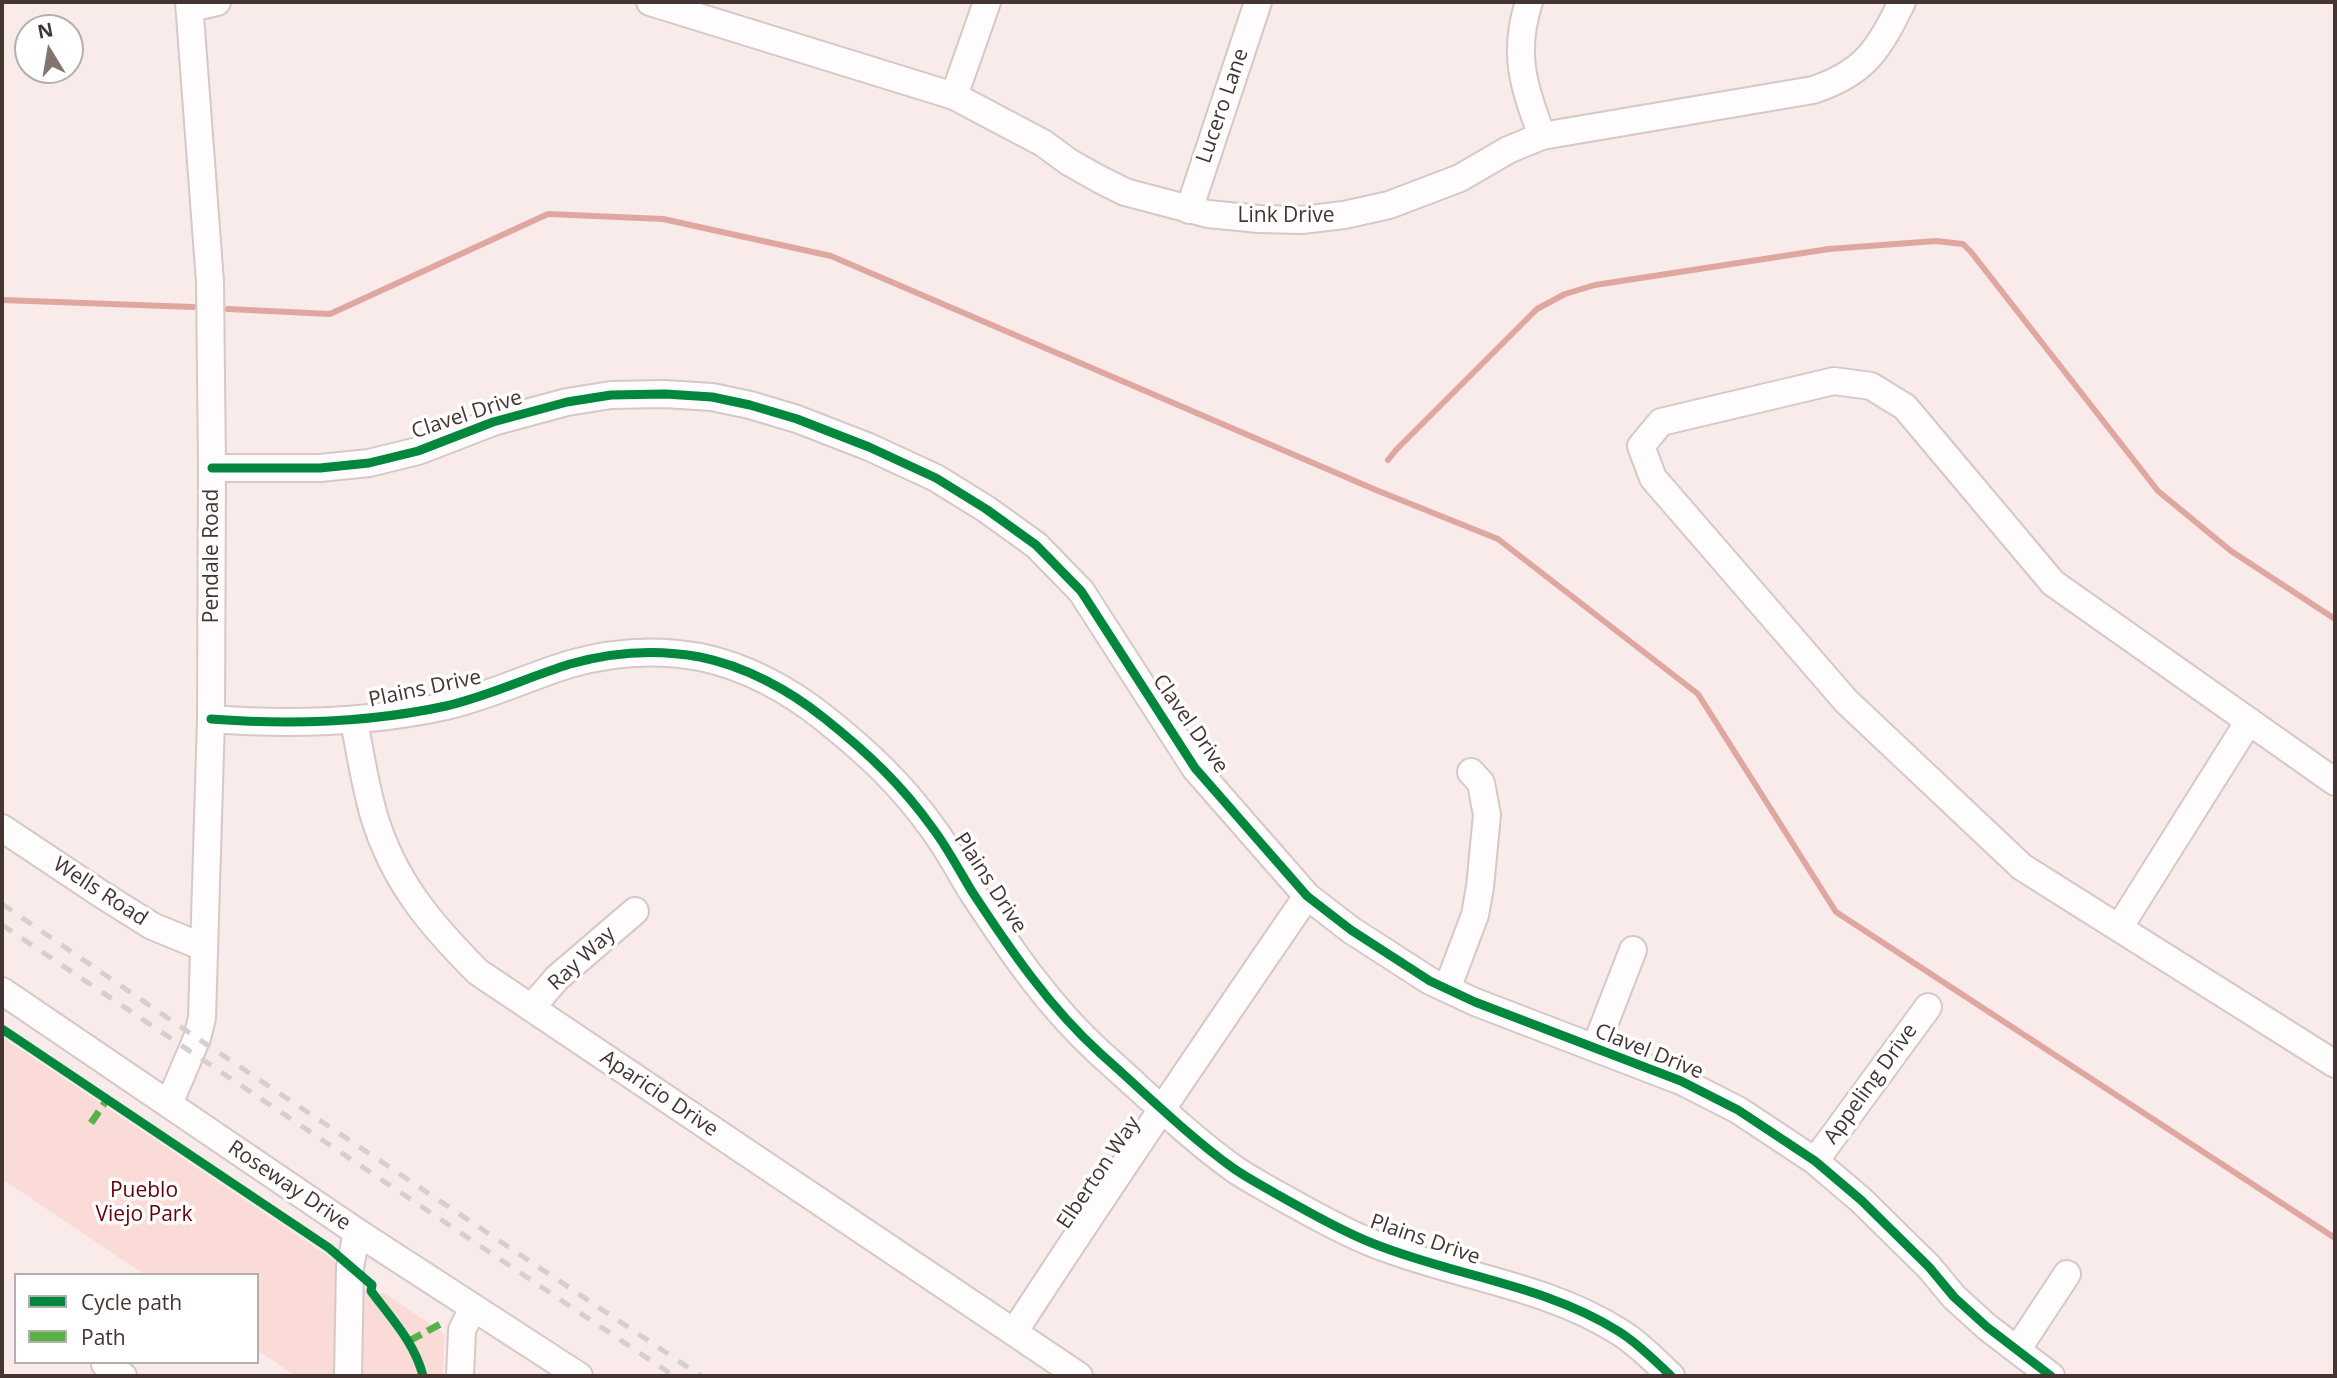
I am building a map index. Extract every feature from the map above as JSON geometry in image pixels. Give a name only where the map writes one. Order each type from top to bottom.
[{"type":"street","points":[[190,5],[217,2]]},
{"type":"street","name":"Link Drive","points":[[650,2],[954,96],[1042,143],[1099,179],[1125,191],[1208,214],[1302,220],[1344,215],[1389,205],[1460,178],[1508,150],[1542,136],[1813,90],[1836,83],[1850,75],[1873,54],[1902,2]]},
{"type":"street","points":[[954,96],[987,2]]},
{"type":"street","name":"Lucero Lane","points":[[1188,210],[1258,2]]},
{"type":"street","points":[[1529,2],[1520,58],[1522,78],[1542,136]]},
{"type":"street","name":"Pendale Road","points":[[169,1104],[197,1038],[202,1018],[211,719],[210,282],[190,5]]},
{"type":"street","points":[[2335,782],[2053,583],[1905,407],[1871,386],[1834,381],[1661,422],[1641,446],[1653,478],[1846,701],[2022,867],[2335,1064]]},
{"type":"street","name":"Clavel Drive","points":[[212,468],[320,468],[369,463],[418,451],[493,422],[567,402],[611,395],[665,394],[712,397],[797,419],[857,442],[936,478],[1036,545],[1081,591],[1195,768],[1307,896],[1386,954],[1475,1003],[1681,1081],[1738,1110],[1815,1161],[1871,1210],[1929,1267],[1954,1297],[1987,1327],[2052,1376]]},
{"type":"street","name":"Plains Drive","points":[[211,719],[294,723],[354,721],[444,706],[496,692],[568,665],[595,658],[656,652],[702,658],[736,668],[776,685],[810,707],[869,754],[901,787],[937,833],[990,919],[1052,1005],[1096,1049],[1195,1138],[1237,1171],[1320,1219],[1372,1243],[1576,1308],[1621,1333],[1671,1376]]},
{"type":"street","points":[[2119,928],[2249,720]]},
{"type":"street","name":"Aparicio Drive","points":[[354,721],[374,816],[386,848],[427,919],[478,972],[1079,1376]]},
{"type":"street","points":[[1447,989],[1475,915],[1488,815],[1481,783],[1471,772]]},
{"type":"street","name":"Wells Road","points":[[2,828],[152,926],[203,947]]},
{"type":"street","name":"Elberton Way","points":[[1014,1332],[1164,1109],[1184,1074],[1307,896]]},
{"type":"street","name":"Ray Way","points":[[531,1008],[557,978],[635,911]]},
{"type":"street","points":[[1595,1048],[1633,950]]},
{"type":"street","name":"Roseway Drive","points":[[2,991],[357,1232],[579,1376]]},
{"type":"street","name":"Appeling Drive","points":[[1815,1161],[1928,1007]]},
{"type":"street","points":[[348,1376],[350,1267],[357,1232]]},
{"type":"street","points":[[2017,1350],[2067,1274]]},
{"type":"street","points":[[460,1376],[462,1330],[473,1308]]},
{"type":"green space","name":"Pueblo Viejo Park","points":[[2,1037],[331,1258],[368,1294],[384,1293],[445,1334],[443,1376],[296,1376],[259,1351],[259,1273],[142,1273],[2,1179]]},
{"type":"waterway","points":[[228,309],[330,314],[548,214],[663,219],[831,256],[1376,490],[1498,539],[1698,694],[1836,912],[2335,1238]]},
{"type":"waterway","points":[[1388,460],[1537,309],[1565,294],[1595,285],[1829,249],[1936,241],[1963,244],[2158,491],[2231,551],[2335,619]]},
{"type":"waterway","points":[[2,300],[193,307]]},
{"type":"railway","points":[[2,904],[701,1376]]},
{"type":"railway","points":[[2,925],[674,1376]]},
{"type":"marked path","points":[[91,1123],[106,1101]]},
{"type":"marked path","points":[[409,1341],[444,1322]]},
{"type":"cycle path","points":[[212,468],[320,468],[369,463],[418,451],[493,422],[567,402],[611,395],[665,394],[712,397],[797,419],[869,447],[936,478],[1036,545],[1081,591],[1195,768],[1307,896],[1351,930],[1430,981],[1475,1002],[1681,1081],[1738,1110],[1815,1161],[1861,1200],[1929,1267],[1954,1297],[1987,1327],[2051,1376]]},
{"type":"cycle path","points":[[211,719],[329,721],[417,712],[478,697],[570,664],[635,653],[700,657],[750,673],[810,708],[884,770],[934,830],[1000,933],[1064,1017],[1182,1127],[1238,1172],[1360,1238],[1434,1264],[1529,1291],[1589,1315],[1632,1341],[1671,1376]]},
{"type":"cycle path","points":[[2,1029],[329,1248],[372,1285],[371,1291],[408,1342],[423,1376]]}]
